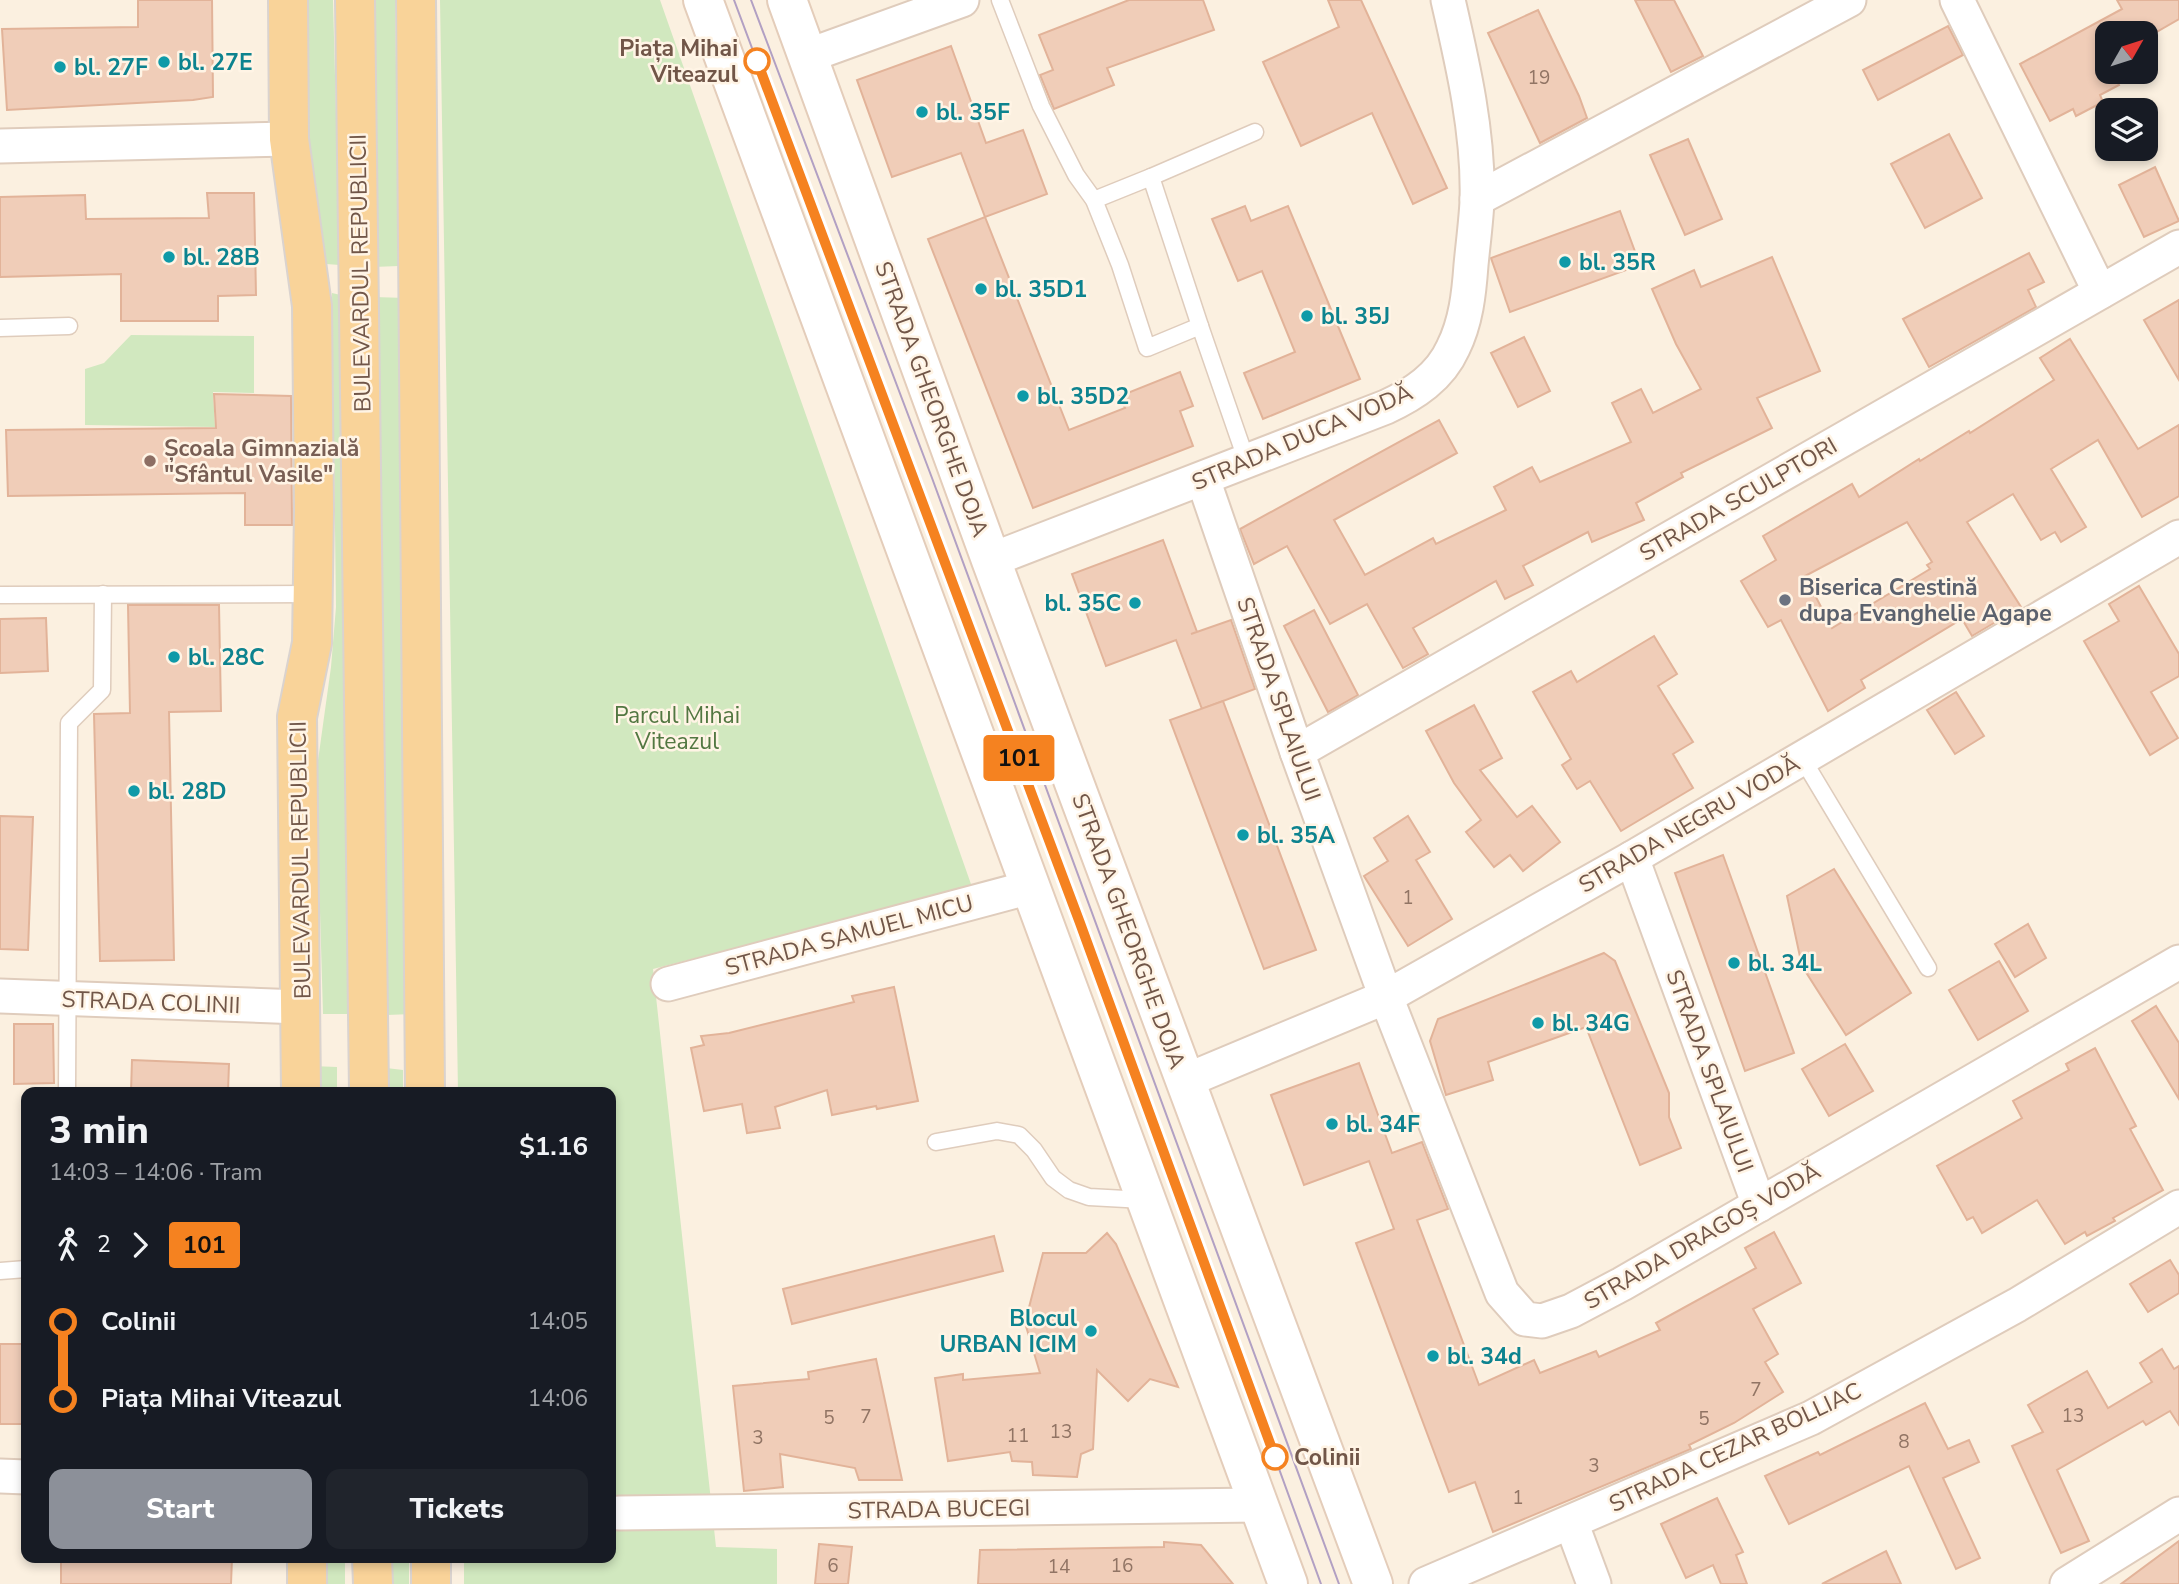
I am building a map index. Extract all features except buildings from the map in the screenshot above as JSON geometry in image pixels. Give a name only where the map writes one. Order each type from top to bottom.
[{"type":"main road","name":"BULEVARDUL REPUBLICII","points":[[288,0],[289,139],[312,306],[312,643],[297,717],[301,1087]]},
{"type":"main road","name":"BULEVARDUL REPUBLICII","points":[[355,0],[369,1087]]},
{"type":"main road","points":[[416,0],[425,1087]]},
{"type":"main road","points":[[703,0],[1288,1584]]},
{"type":"main road","name":"STRADA GHEORGHE DOJA","points":[[787,0],[991,560],[1373,1584]]},
{"type":"main road","points":[[307,1563],[307,1584]]},
{"type":"main road","points":[[372,1563],[373,1584]]},
{"type":"main road","points":[[431,1563],[431,1584]]},
{"type":"street","points":[[807,56],[962,0]]},
{"type":"street","points":[[1448,0],[1474,143],[1477,199],[1849,0]]},
{"type":"street","points":[[1957,0],[2100,292]]},
{"type":"street","points":[[0,146],[289,139]]},
{"type":"street","name":"STRADA DUCA VODĂ","points":[[991,560],[1247,462],[1405,398],[1424,386],[1452,351],[1462,327],[1468,295],[1477,199]]},
{"type":"street","name":"STRADA SCULPTORI","points":[[1297,752],[2179,247]]},
{"type":"street","name":"STRADA SPLAIULUI","points":[[1203,479],[1297,752],[1386,997]]},
{"type":"street","name":"STRADA NEGRU VODĂ","points":[[1185,1081],[1386,997],[1632,858],[2179,537]]},
{"type":"street","name":"STRADA SPLAIULUI","points":[[1632,858],[1759,1205]]},
{"type":"street","name":"STRADA SAMUEL MICU","points":[[668,984],[1031,887]]},
{"type":"street","name":"STRADA DRAGOȘ VODĂ","points":[[1386,997],[1502,1293],[1525,1319],[1542,1321],[1571,1311],[1622,1284],[2179,962]]},
{"type":"street","name":"STRADA COLINII","points":[[0,996],[301,1007]]},
{"type":"street","name":"STRADA CEZAR BOLLIAC","points":[[1426,1584],[1811,1418],[2017,1305],[2179,1207]]},
{"type":"street","points":[[0,1476],[21,1476]]},
{"type":"street","name":"STRADA BUCEGI","points":[[619,1513],[1259,1505]]},
{"type":"street","points":[[2067,1584],[2179,1514]]},
{"type":"street","points":[[1571,1522],[1594,1584]]},
{"type":"lane","points":[[1000,0],[1041,106],[1076,175],[1094,200],[1120,265],[1147,348],[1200,326]]},
{"type":"lane","points":[[1094,200],[1255,132]]},
{"type":"lane","points":[[1151,177],[1247,462]]},
{"type":"lane","points":[[0,328],[69,326]]},
{"type":"lane","points":[[0,595],[313,593]]},
{"type":"lane","points":[[67,1087],[69,723],[102,690],[103,594]]},
{"type":"lane","points":[[1802,758],[1928,968]]},
{"type":"lane","points":[[936,1142],[997,1131],[1019,1135],[1034,1150],[1053,1178],[1069,1190],[1089,1197],[1147,1200]]},
{"type":"lane","points":[[0,1271],[21,1269]]},
{"type":"green space","points":[[304,0],[333,0],[340,265],[326,264],[311,156],[304,85]]},
{"type":"green space","points":[[370,0],[395,0],[399,266],[373,267]]},
{"type":"green space","name":"Parcul Mihai Viteazul","points":[[440,0],[660,0],[972,887],[653,969],[716,1547],[777,1549],[777,1584],[464,1584],[464,1563],[616,1563],[616,1087],[458,1087]]},
{"type":"green space","points":[[332,293],[345,296],[350,1014],[323,1014],[316,775],[331,667],[336,607]]},
{"type":"green space","points":[[374,297],[406,298],[412,1014],[387,1015]]},
{"type":"green space","points":[[131,335],[254,336],[254,393],[213,392],[215,427],[85,425],[85,369],[104,363]]},
{"type":"green space","points":[[312,1066],[337,1067],[337,1087],[313,1087]]},
{"type":"green space","points":[[378,1067],[403,1070],[403,1087],[378,1087]]},
{"type":"green space","points":[[320,1563],[345,1563],[345,1584],[321,1584]]},
{"type":"green space","points":[[381,1563],[409,1563],[409,1584],[381,1584]]},
{"type":"tram line","points":[[734,0],[1080,923],[1321,1584]]},
{"type":"tram line","points":[[751,0],[932,478],[1339,1584]]},
{"type":"tram line","name":"101","points":[[757,61],[1080,923],[1275,1457]]},
{"type":"place","name":"Piața Mihai Viteazul","points":[[757,61]]},
{"type":"place","name":"bl. 27E","points":[[164,62]]},
{"type":"place","name":"bl. 27F","points":[[60,67]]},
{"type":"place","name":"bl. 35F","points":[[922,112]]},
{"type":"place","name":"bl. 28B","points":[[169,257]]},
{"type":"place","name":"bl. 35R","points":[[1565,262]]},
{"type":"place","name":"bl. 35D1","points":[[981,289]]},
{"type":"place","name":"bl. 35J","points":[[1307,316]]},
{"type":"place","name":"bl. 35D2","points":[[1023,396]]},
{"type":"place","name":"Școala Gimnazială \"Sfântul Vasile\"","points":[[150,461]]},
{"type":"place","name":"Biserica Crestină dupa Evanghelie Agape","points":[[1785,600]]},
{"type":"place","name":"bl. 35C","points":[[1135,603]]},
{"type":"place","name":"bl. 28C","points":[[174,657]]},
{"type":"place","name":"bl. 28D","points":[[134,791]]},
{"type":"place","name":"bl. 35A","points":[[1243,835]]},
{"type":"place","name":"bl. 34L","points":[[1734,963]]},
{"type":"place","name":"bl. 34G","points":[[1538,1023]]},
{"type":"place","name":"bl. 34F","points":[[1332,1124]]},
{"type":"place","name":"Blocul URBAN ICIM","points":[[1091,1331]]},
{"type":"place","name":"bl. 34d","points":[[1433,1356]]},
{"type":"place","name":"Colinii","points":[[1275,1457]]}]
